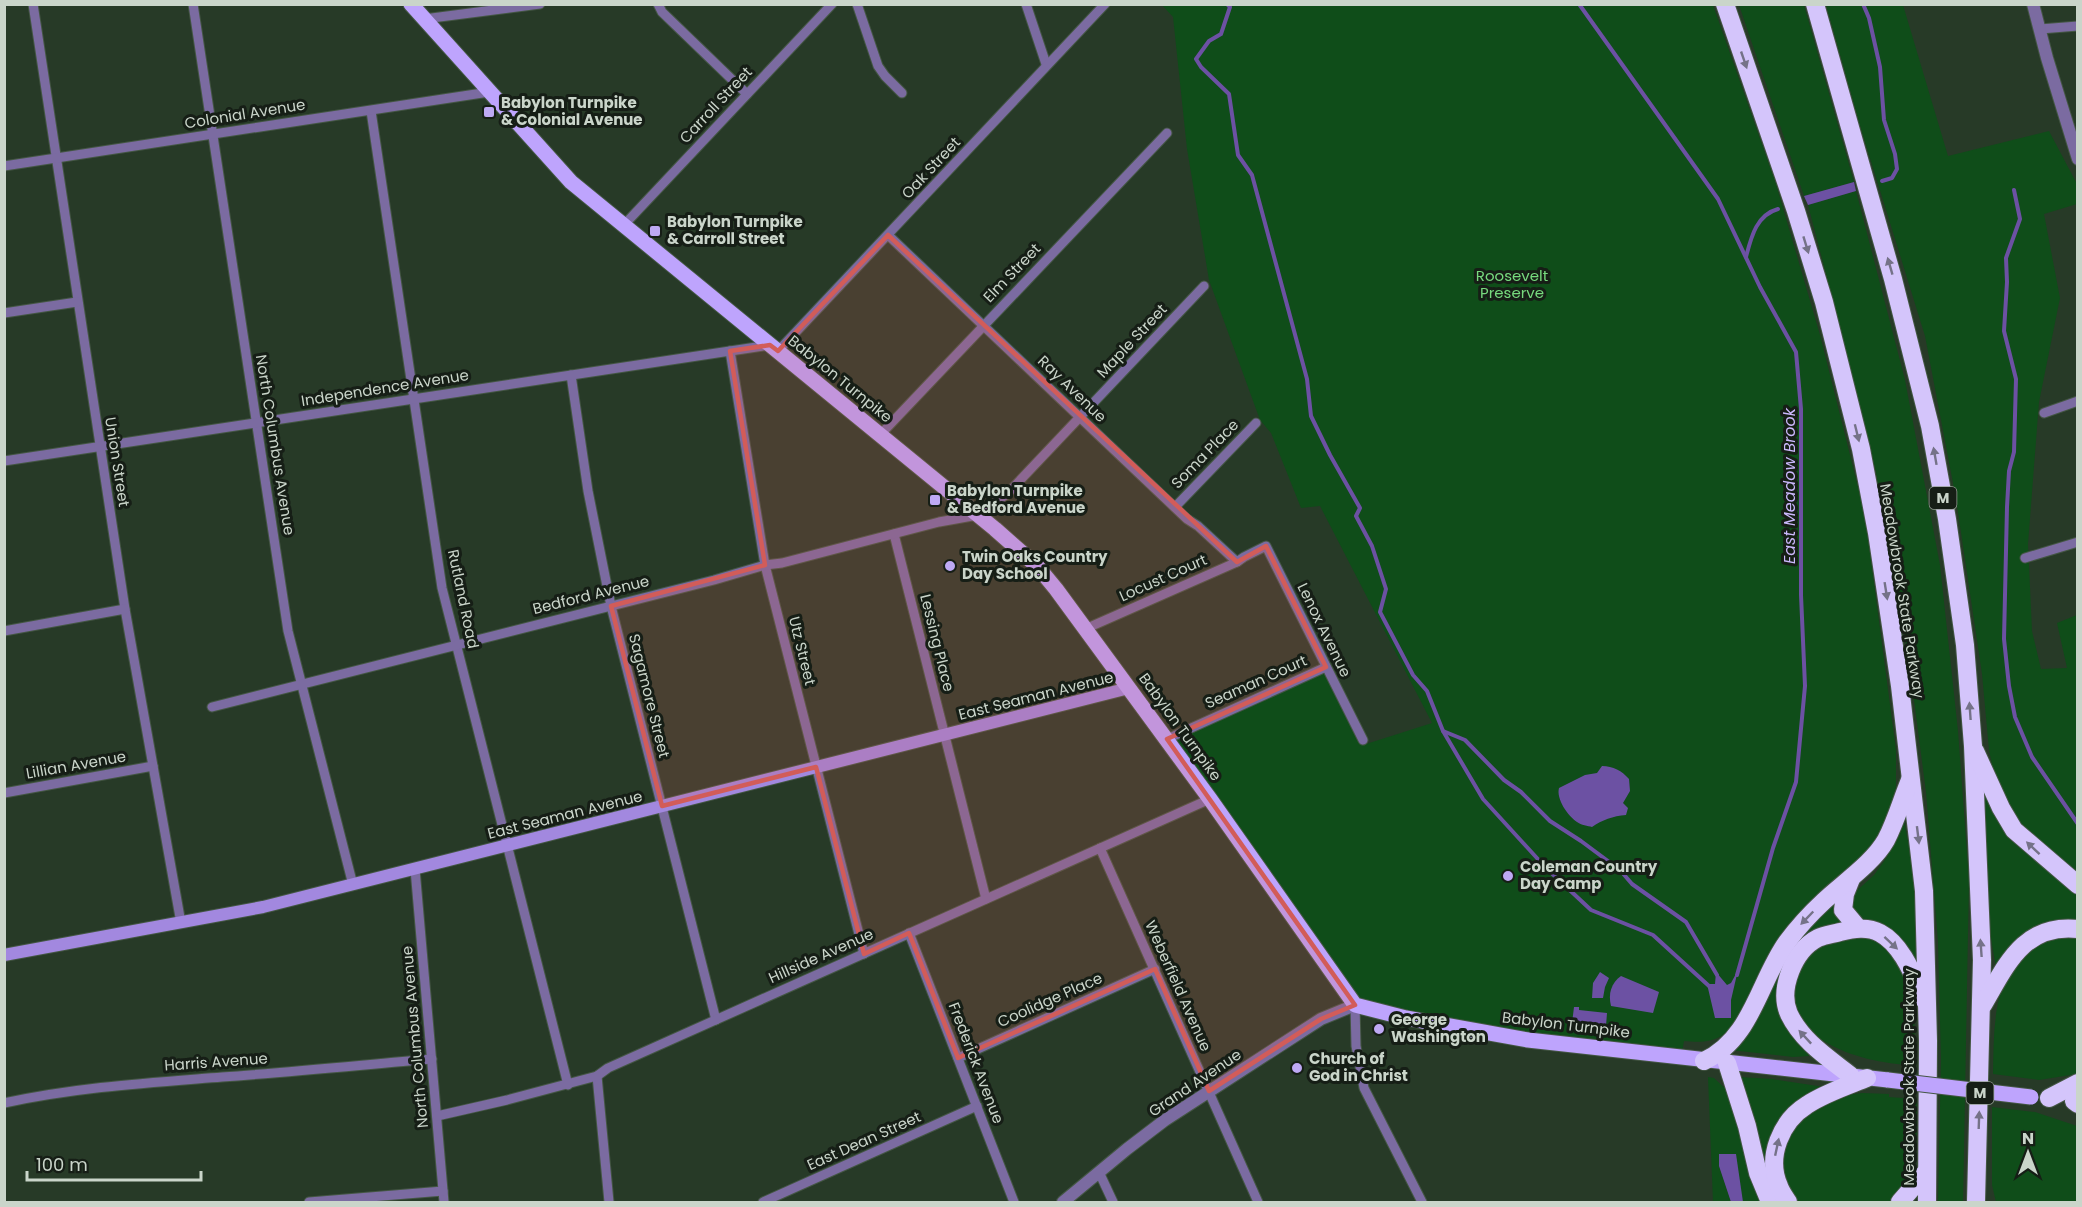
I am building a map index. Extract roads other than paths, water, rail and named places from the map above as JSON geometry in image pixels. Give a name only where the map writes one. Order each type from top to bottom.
[{"type":"highway","name":"Meadowbrook State Parkway","points":[[1725,4],[1796,211],[1824,303],[1858,438],[1886,592],[1900,686],[1924,891],[1927,1006],[1927,1203]]},
{"type":"highway","name":"M","points":[[1815,4],[1893,279],[1930,426],[1947,519],[1965,645],[1973,746],[1982,960],[1976,1203]]},
{"type":"highway","points":[[1973,746],[2001,808],[2014,830],[2078,885]]},
{"type":"highway","points":[[1704,1061],[1722,1050],[1742,1029],[1785,945],[1801,924],[1851,879],[1885,841],[1911,777]]},
{"type":"highway","points":[[1851,879],[1845,894],[1843,909],[1858,928]]},
{"type":"highway","points":[[1982,1006],[2013,954],[2031,938],[2065,927],[2078,929]]},
{"type":"highway","points":[[1788,1203],[1776,1178],[1775,1157],[1777,1142],[1782,1132],[1794,1115],[1805,1106],[1858,1076],[1817,1049],[1800,1033],[1788,1012],[1787,981],[1794,962],[1804,949],[1818,938],[1858,928],[1881,933],[1904,955],[1927,1006]]},
{"type":"highway","points":[[1727,1063],[1747,1126],[1758,1173],[1770,1203]]},
{"type":"highway","points":[[2040,1097],[2077,1098]]},
{"type":"highway","points":[[1900,1203],[1927,1171]]},
{"type":"highway","points":[[1978,1179],[1987,1203]]},
{"type":"main road","name":"Babylon Turnpike","points":[[411,4],[571,182],[978,515],[1037,566],[1167,739],[1355,1005],[1406,1018],[1528,1040],[2040,1097]]},
{"type":"main road","name":"East Seaman Avenue","points":[[4,955],[263,907],[1129,688]]},
{"type":"street","name":"Union Street","points":[[33,4],[125,609],[181,923]]},
{"type":"street","name":"North Columbus Avenue","points":[[194,4],[288,631],[353,885]]},
{"type":"street","points":[[424,19],[540,4]]},
{"type":"street","points":[[658,4],[662,12],[747,94]]},
{"type":"street","name":"Carroll Street","points":[[623,226],[832,4]]},
{"type":"street","points":[[858,4],[878,66],[902,93]]},
{"type":"street","points":[[1026,4],[1046,64]]},
{"type":"street","name":"Oak Street","points":[[774,348],[888,235],[1046,64],[1105,4]]},
{"type":"street","points":[[2033,4],[2077,158]]},
{"type":"street","points":[[2040,30],[2078,26]]},
{"type":"street","name":"Colonial Avenue","points":[[4,166],[489,92]]},
{"type":"street","name":"Rutland Road","points":[[371,111],[442,588],[568,1085]]},
{"type":"street","name":"Elm Street","points":[[880,435],[1167,133]]},
{"type":"street","name":"Ray Avenue","points":[[888,235],[1174,507],[1237,562]]},
{"type":"street","name":"Maple Street","points":[[978,515],[1008,493],[1204,286]]},
{"type":"street","points":[[4,313],[78,302]]},
{"type":"street","name":"Independence Avenue","points":[[4,461],[730,351],[774,348]]},
{"type":"street","name":"Utz Street","points":[[730,351],[765,565],[864,954]]},
{"type":"street","name":"Sagamore Street","points":[[571,375],[588,491],[611,606],[716,1020]]},
{"type":"street","points":[[2043,413],[2078,401]]},
{"type":"street","name":"Soma Place","points":[[1174,507],[1256,423]]},
{"type":"street","name":"Bedford Avenue","points":[[212,707],[765,565],[782,563],[939,522],[978,515]]},
{"type":"street","name":"Lessing Place","points":[[894,534],[986,899]]},
{"type":"street","points":[[2025,558],[2078,542]]},
{"type":"street","name":"Lenox Avenue","points":[[1252,553],[1266,546],[1363,740]]},
{"type":"street","name":"Locust Court","points":[[1085,629],[1237,562],[1252,553]]},
{"type":"street","points":[[4,631],[125,609]]},
{"type":"street","name":"Seaman Court","points":[[1167,739],[1326,667]]},
{"type":"street","name":"Lillian Avenue","points":[[4,793],[153,766]]},
{"type":"street","name":"Hillside Avenue","points":[[437,1116],[597,1076],[608,1068],[1210,799]]},
{"type":"street","name":"Weberfield Avenue","points":[[1100,848],[1258,1203]]},
{"type":"street","name":"North Columbus Avenue","points":[[415,869],[444,1203]]},
{"type":"street","name":"Frederick Avenue","points":[[909,933],[1014,1203]]},
{"type":"street","name":"Coolidge Place","points":[[958,1058],[1155,969]]},
{"type":"street","points":[[1355,1005],[1356,1046],[1364,1088],[1422,1203]]},
{"type":"street","name":"Grand Avenue","points":[[1063,1203],[1165,1120],[1209,1090],[1321,1019],[1355,1005]]},
{"type":"street","name":"Harris Avenue","points":[[4,1103],[45,1094],[128,1083],[432,1059]]},
{"type":"street","points":[[597,1076],[609,1203]]},
{"type":"street","name":"East Dean Street","points":[[763,1203],[977,1106]]},
{"type":"street","points":[[1099,1172],[1113,1203]]},
{"type":"street","points":[[309,1203],[443,1191]]},
{"type":"waterway","points":[[1227,4],[1230,7],[1221,34],[1209,41],[1196,59],[1201,67],[1229,94],[1238,155],[1252,175],[1307,379],[1311,416],[1360,508],[1356,516],[1372,546],[1386,589],[1380,612],[1413,675],[1427,691],[1443,731],[1465,740],[1504,780],[1521,792],[1550,821],[1581,841],[1620,870],[1632,884],[1686,922],[1717,975]]},
{"type":"waterway","name":"East Meadow Brook","points":[[1579,4],[1718,199],[1760,287],[1796,352],[1801,409],[1801,595],[1805,686],[1796,782],[1773,848],[1737,975]]},
{"type":"waterway","points":[[1863,4],[1869,18],[1880,67],[1884,120],[1895,154],[1897,169],[1892,178],[1882,181]]},
{"type":"waterway","points":[[2014,190],[2020,219],[2006,258],[2004,331],[2016,379],[2014,452],[2009,471],[2007,507],[2004,639],[2015,717],[2032,757],[2078,824]]},
{"type":"waterway","points":[[1746,257],[1756,228],[1764,216],[1778,209]]},
{"type":"waterway","points":[[1443,731],[1483,799],[1546,868],[1591,910],[1653,935],[1709,986]]},
{"type":"place","name":"Babylon Turnpike & Colonial Avenue","points":[[489,112]]},
{"type":"place","name":"Babylon Turnpike & Carroll Street","points":[[655,231]]},
{"type":"place","name":"Babylon Turnpike & Bedford Avenue","points":[[935,500]]},
{"type":"place","name":"Twin Oaks Country Day School","points":[[950,566]]},
{"type":"place","name":"Coleman Country Day Camp","points":[[1508,876]]},
{"type":"place","name":"George Washington","points":[[1379,1029]]},
{"type":"place","name":"Church of God in Christ","points":[[1297,1068]]},
{"type":"park label","name":"Roosevelt Preserve","points":[[1512,284]]}]
